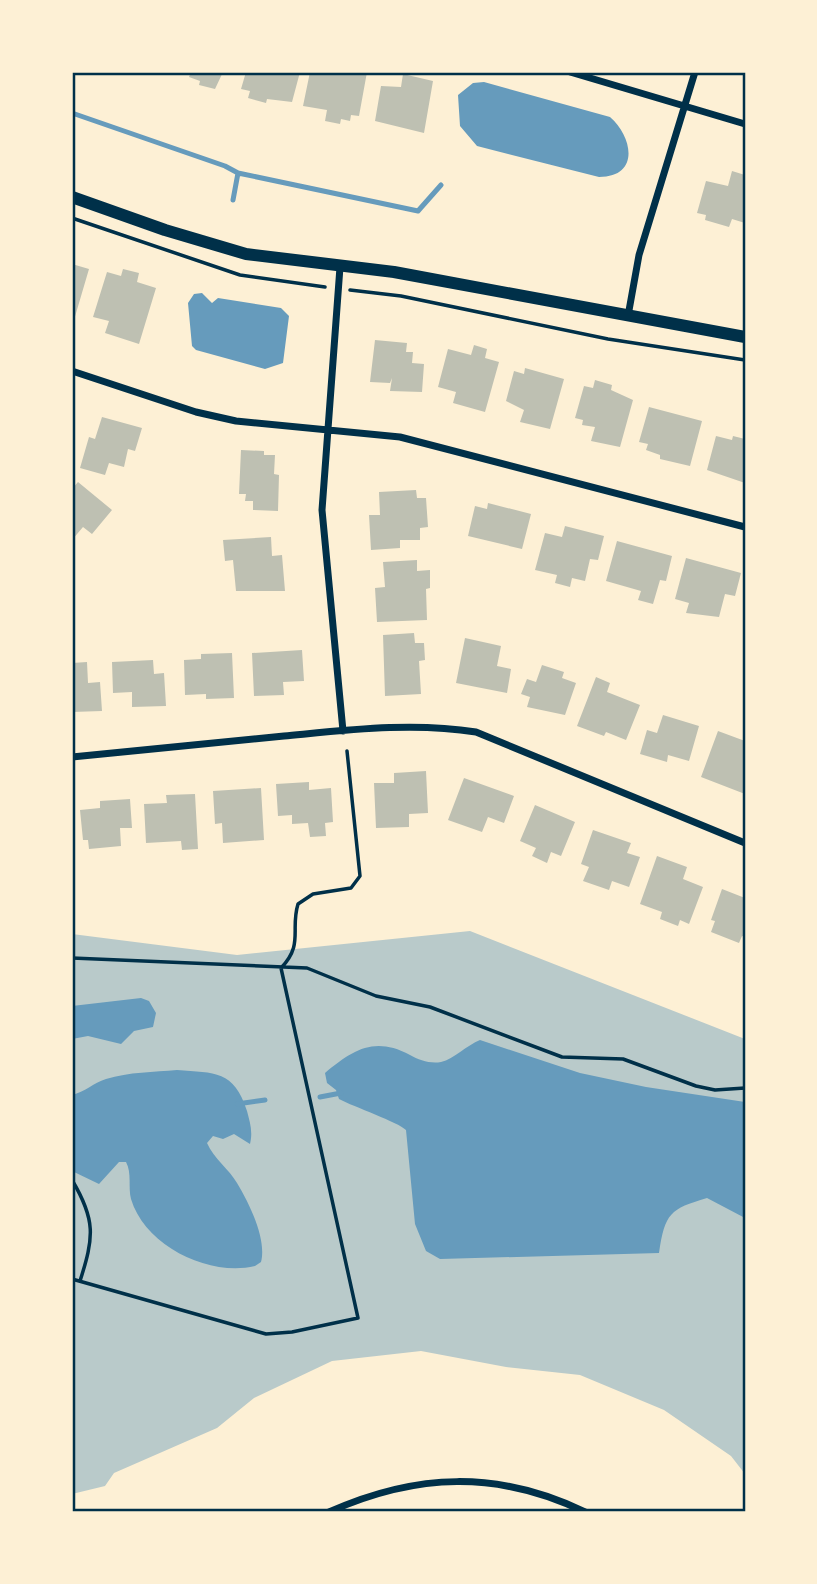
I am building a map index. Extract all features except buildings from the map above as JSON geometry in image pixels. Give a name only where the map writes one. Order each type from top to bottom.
[{"type":"street","points":[[570,72],[745,124]]},
{"type":"street","points":[[628,316],[639,255],[695,72]]},
{"type":"street","points":[[72,197],[165,230],[246,254],[394,272],[745,337]]},
{"type":"street","points":[[340,267],[322,510],[343,731]]},
{"type":"street","points":[[72,371],[196,412],[236,421],[400,436],[745,527]]},
{"type":"street","points":[[72,757],[417,726],[476,732],[745,843]]},
{"type":"street","points":[[329,1512],[371,1493],[409,1483],[453,1481],[506,1483],[555,1498],[585,1512]]},
{"type":"path","points":[[72,218],[240,275],[401,296],[608,339],[745,360]]},
{"type":"path","points":[[281,968],[291,958],[297,942],[298,904],[313,894],[351,888],[360,876],[347,751]]},
{"type":"path","points":[[72,958],[110,957],[307,968],[376,996],[430,1007],[562,1057],[623,1059],[696,1086],[715,1090],[745,1088]]},
{"type":"path","points":[[72,1279],[266,1334],[292,1332],[358,1318],[281,968]]},
{"type":"path","points":[[72,1180],[92,1223],[91,1247],[80,1281]]},
{"type":"shaded area","points":[[470,931],[745,1039],[745,1474],[731,1456],[664,1410],[580,1375],[506,1367],[421,1351],[332,1361],[254,1398],[217,1428],[114,1473],[105,1486],[72,1494],[72,934],[237,955]]},
{"type":"water","points":[[484,82],[610,117],[624,135],[627,163],[612,175],[599,177],[477,146],[460,126],[458,95],[473,83]]},
{"type":"water","points":[[202,293],[212,303],[218,298],[281,308],[289,316],[283,363],[265,369],[196,350],[192,346],[188,303],[194,294]]},
{"type":"water","points":[[141,998],[149,1001],[156,1013],[153,1027],[134,1031],[121,1044],[88,1036],[72,1039],[72,1006]]},
{"type":"water","points":[[480,1040],[580,1073],[646,1087],[745,1102],[745,1218],[707,1198],[685,1206],[667,1221],[659,1253],[440,1259],[426,1251],[415,1224],[406,1130],[339,1099],[336,1090],[327,1083],[325,1073],[364,1048],[375,1046],[397,1049],[421,1060],[441,1062]]},
{"type":"water","points":[[177,1070],[221,1076],[236,1088],[242,1098],[251,1127],[250,1144],[234,1134],[223,1139],[213,1136],[207,1143],[237,1183],[256,1221],[262,1253],[261,1262],[255,1266],[218,1267],[199,1262],[164,1244],[138,1216],[131,1199],[126,1162],[119,1162],[99,1184],[72,1171],[72,1095],[115,1077]]},
{"type":"waterway","points":[[72,113],[225,166],[238,173],[233,200]]},
{"type":"waterway","points":[[238,173],[418,211],[441,185]]},
{"type":"waterway","points":[[320,1097],[341,1093]]},
{"type":"waterway","points":[[237,1104],[265,1100]]}]
